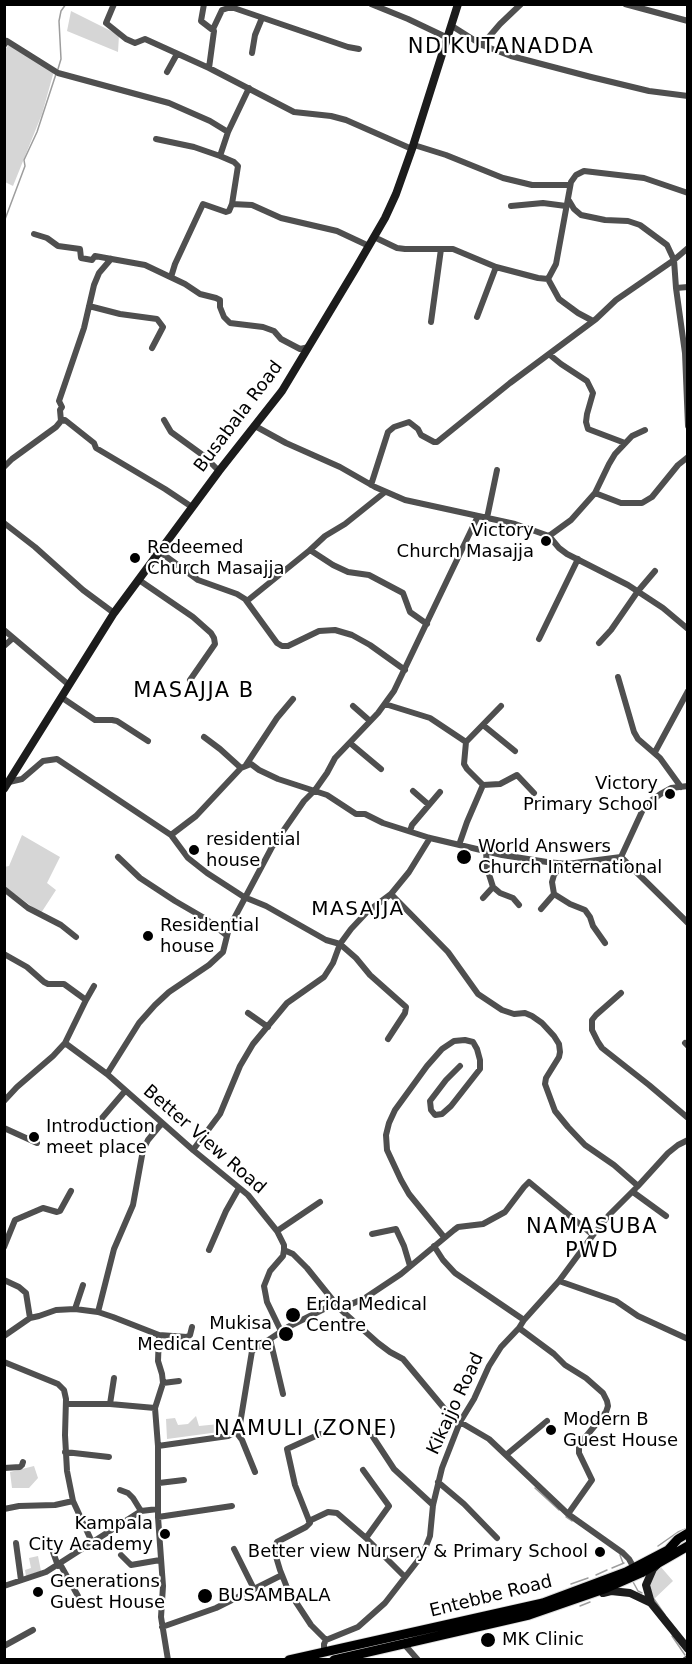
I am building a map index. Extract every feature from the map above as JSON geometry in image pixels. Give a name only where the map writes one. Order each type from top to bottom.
[{"type":"main road","name":"Entebbe Road","points":[[289,1659],[543,1603],[634,1568],[668,1550],[687,1533]]},
{"type":"main road","name":"Entebbe Road","points":[[334,1659],[529,1615],[588,1596],[628,1579],[687,1546]]},
{"type":"street","points":[[114,4],[106,23],[126,39],[135,43],[145,39],[209,68],[294,112],[346,120],[413,147],[446,155],[503,178],[532,185],[570,185]]},
{"type":"street","points":[[204,4],[201,21],[213,29]]},
{"type":"street","points":[[371,4],[448,38]]},
{"type":"street","name":"Busabala Road","points":[[7,785],[114,613],[219,471],[282,391],[369,246],[396,194],[458,4]]},
{"type":"street","points":[[482,45],[521,4]]},
{"type":"street","points":[[625,4],[687,21]]},
{"type":"street","points":[[209,68],[214,39],[213,29],[222,10],[228,7],[358,49]]},
{"type":"street","points":[[252,54],[255,35],[262,18]]},
{"type":"street","points":[[452,26],[482,45],[511,56],[591,77],[687,96]]},
{"type":"street","points":[[4,45],[7,41],[57,72],[169,103],[210,121],[228,132]]},
{"type":"street","points":[[167,72],[177,54]]},
{"type":"street","points":[[219,156],[249,88]]},
{"type":"street","points":[[156,139],[194,147],[234,162],[238,166],[229,211],[203,204],[171,277]]},
{"type":"street","points":[[548,279],[556,264],[570,185],[576,175],[584,171],[644,178],[687,193]]},
{"type":"street","points":[[511,206],[567,202],[581,216],[628,221],[640,225],[667,245],[674,260],[676,288],[686,341],[687,426]]},
{"type":"street","points":[[232,204],[252,206],[281,218],[336,231],[369,246]]},
{"type":"street","points":[[34,234],[47,238],[58,246],[80,249],[81,258],[92,260],[95,256],[145,265],[185,284],[200,294],[220,300],[224,317],[230,322],[274,331],[280,339],[300,349],[309,346]]},
{"type":"street","points":[[374,237],[401,249],[453,249],[496,267],[548,279]]},
{"type":"street","points":[[371,485],[388,432],[394,427],[409,422],[418,429],[421,435],[437,442],[510,383],[593,321],[616,300],[674,260],[687,248]]},
{"type":"street","points":[[430,322],[441,249]]},
{"type":"street","points":[[4,467],[61,421],[62,407],[59,401],[84,328],[99,273],[111,260]]},
{"type":"street","points":[[477,317],[496,267]]},
{"type":"street","points":[[548,279],[559,299],[593,321]]},
{"type":"street","points":[[676,288],[687,287]]},
{"type":"street","points":[[89,306],[120,314],[157,319],[163,327],[152,348]]},
{"type":"street","points":[[550,355],[587,381],[593,393],[587,414],[588,429],[625,443]]},
{"type":"street","points":[[61,421],[65,420],[94,443],[96,448],[192,507]]},
{"type":"street","points":[[164,420],[169,430],[204,456],[219,471]]},
{"type":"street","points":[[255,426],[405,500],[515,524],[549,537],[559,548],[638,591],[663,608],[687,629]]},
{"type":"street","points":[[549,537],[571,520],[595,493],[615,454],[632,436],[645,430]]},
{"type":"street","points":[[595,493],[621,503],[642,503],[652,497],[678,465],[687,458]]},
{"type":"street","points":[[488,518],[497,470]]},
{"type":"street","points":[[247,601],[325,536],[345,524],[385,492]]},
{"type":"street","points":[[107,1074],[139,1023],[170,992],[223,951],[226,935],[272,847],[304,801],[315,790],[335,758],[385,704],[394,691],[478,516]]},
{"type":"street","points":[[4,523],[35,547],[82,590],[114,613]]},
{"type":"street","points":[[310,550],[348,572],[369,576],[403,593],[410,612],[427,624]]},
{"type":"street","points":[[160,552],[198,580],[237,594],[247,601],[277,643],[282,646],[288,646],[318,632],[335,630],[352,635],[370,645],[405,670]]},
{"type":"street","points":[[539,639],[578,559]]},
{"type":"street","points":[[598,643],[655,571]]},
{"type":"street","points":[[139,580],[185,611],[214,638],[215,644],[189,680]]},
{"type":"street","points":[[4,630],[69,685]]},
{"type":"street","points":[[4,646],[13,638]]},
{"type":"street","points":[[618,677],[638,739],[655,752],[684,787]]},
{"type":"street","points":[[655,752],[687,691]]},
{"type":"street","points":[[61,697],[95,720],[117,721],[148,741]]},
{"type":"street","points":[[171,835],[196,816],[244,766],[293,699]]},
{"type":"street","points":[[385,704],[430,718],[466,742]]},
{"type":"street","points":[[353,706],[370,721]]},
{"type":"street","points":[[501,706],[466,742],[464,764],[466,769],[483,785],[500,784],[517,775],[534,793]]},
{"type":"street","points":[[483,724],[514,752]]},
{"type":"street","points":[[204,737],[244,766]]},
{"type":"street","points":[[350,743],[381,769]]},
{"type":"street","points":[[7,785],[22,779],[43,761],[57,759],[171,835],[197,866],[244,897],[266,906],[326,940],[340,944],[370,975],[406,1006],[405,1013],[388,1039]]},
{"type":"street","points":[[244,766],[251,764],[278,779],[327,795],[356,814],[366,814],[383,823],[430,838],[502,855],[562,864],[621,857]]},
{"type":"street","points":[[459,845],[483,785]]},
{"type":"street","points":[[621,857],[645,805],[671,788],[684,787]]},
{"type":"street","points":[[413,791],[429,805]]},
{"type":"street","points":[[410,831],[412,825],[440,792]]},
{"type":"street","points":[[193,1150],[224,1106],[240,1066],[253,1044],[287,1003],[324,977],[333,963],[340,944],[358,920],[391,894],[409,872],[430,838]]},
{"type":"street","points":[[486,851],[493,887],[500,893],[513,898],[519,905]]},
{"type":"street","points":[[118,857],[140,878],[226,935]]},
{"type":"street","points":[[621,857],[687,923]]},
{"type":"street","points":[[562,864],[552,882],[554,894],[585,910],[605,943]]},
{"type":"street","points":[[483,898],[493,887]]},
{"type":"street","points":[[4,889],[28,908],[61,925],[76,937]]},
{"type":"street","points":[[391,894],[448,952],[478,994],[502,1010],[514,1014],[525,1013],[542,1023],[555,1036],[559,1044],[559,1057],[546,1078],[545,1084],[555,1111],[585,1145],[614,1165],[638,1186]]},
{"type":"street","points":[[541,909],[554,894]]},
{"type":"street","points":[[4,954],[27,967],[44,982],[64,984],[86,1000]]},
{"type":"street","points":[[4,1101],[65,1043],[94,986]]},
{"type":"street","points":[[621,993],[592,1020],[592,1030],[598,1042],[602,1048],[687,1118]]},
{"type":"street","points":[[248,1013],[268,1027]]},
{"type":"street","points":[[444,1237],[401,1180],[387,1150],[386,1135],[395,1110],[442,1049],[454,1041],[473,1042],[480,1060],[480,1069],[451,1106],[442,1114],[435,1114],[431,1110],[430,1101],[460,1066]]},
{"type":"street","name":"Better View Road","points":[[65,1043],[107,1074],[256,1204],[277,1231],[284,1250]]},
{"type":"street","points":[[102,1118],[125,1091]]},
{"type":"street","points":[[99,1312],[114,1249],[133,1205],[143,1150],[162,1123]]},
{"type":"street","points":[[4,1128],[37,1143]]},
{"type":"street","name":"Kikajjo Road","points":[[329,1639],[364,1623],[385,1603],[423,1554],[429,1540],[438,1482],[460,1422],[501,1347],[559,1281],[609,1215],[668,1153],[687,1140]]},
{"type":"street","points":[[340,1309],[365,1298],[410,1266],[458,1227],[483,1224],[505,1212],[529,1182],[593,1235]]},
{"type":"street","points":[[209,1250],[239,1188]]},
{"type":"street","points":[[4,1247],[15,1220],[43,1208],[60,1211],[71,1191]]},
{"type":"street","points":[[633,1192],[666,1216]]},
{"type":"street","points":[[277,1231],[320,1203]]},
{"type":"street","points":[[372,1234],[396,1229],[410,1266]]},
{"type":"street","points":[[434,1246],[455,1273],[524,1320]]},
{"type":"street","points":[[281,1331],[267,1302],[264,1286],[270,1271],[283,1256],[284,1250],[293,1254],[307,1268],[334,1304],[378,1343],[403,1359],[443,1407],[460,1422],[489,1440],[568,1514],[623,1553],[634,1568]]},
{"type":"street","points":[[4,1280],[26,1293],[30,1317]]},
{"type":"street","points":[[559,1281],[616,1301],[638,1316],[687,1339]]},
{"type":"street","points":[[75,1309],[82,1285]]},
{"type":"street","points":[[158,1446],[228,1436],[236,1432],[240,1424],[252,1351],[281,1331],[334,1304]]},
{"type":"street","points":[[4,1336],[30,1317],[56,1310],[75,1309],[99,1312],[159,1335],[187,1337],[192,1327]]},
{"type":"street","points":[[519,1328],[565,1365],[586,1378],[607,1401],[606,1412],[579,1445],[579,1453],[592,1480],[568,1514]]},
{"type":"street","points":[[159,1335],[158,1361],[163,1383],[155,1408],[160,1560],[163,1586],[161,1617],[168,1659]]},
{"type":"street","points":[[270,1339],[284,1394]]},
{"type":"street","points":[[4,1362],[58,1384],[64,1390],[67,1471],[73,1501],[92,1542]]},
{"type":"street","points":[[110,1404],[114,1378]]},
{"type":"street","points":[[163,1383],[179,1381]]},
{"type":"street","points":[[66,1404],[110,1404],[155,1408]]},
{"type":"street","points":[[506,1455],[547,1421]]},
{"type":"street","points":[[236,1432],[243,1440],[255,1472]]},
{"type":"street","points":[[320,1434],[291,1447],[287,1452],[295,1485],[309,1521],[308,1526],[277,1542],[274,1550],[288,1590],[311,1625],[329,1639],[324,1644],[324,1652]]},
{"type":"street","points":[[373,1437],[400,1475],[433,1505]]},
{"type":"street","points":[[65,1452],[109,1457]]},
{"type":"street","points":[[4,1468],[20,1467],[23,1461]]},
{"type":"street","points":[[363,1470],[389,1506],[366,1538]]},
{"type":"street","points":[[159,1483],[183,1480]]},
{"type":"street","points":[[438,1482],[464,1504],[497,1538]]},
{"type":"street","points":[[120,1490],[133,1498],[141,1511]]},
{"type":"street","points":[[4,1509],[73,1501]]},
{"type":"street","points":[[4,1586],[46,1572],[59,1565],[141,1511],[158,1513],[232,1506]]},
{"type":"street","points":[[309,1521],[335,1511],[405,1577]]},
{"type":"street","points":[[16,1543],[21,1580]]},
{"type":"street","points":[[234,1549],[254,1589]]},
{"type":"street","points":[[53,1552],[78,1596]]},
{"type":"street","points":[[121,1555],[131,1565],[160,1560]]},
{"type":"street","points":[[661,1562],[653,1569],[646,1587],[651,1603],[687,1649]]},
{"type":"street","points":[[162,1628],[216,1608],[282,1575]]},
{"type":"street","points":[[588,1596],[611,1591],[623,1592],[636,1595],[651,1603]]},
{"type":"street","points":[[4,1646],[33,1630]]},
{"type":"street","points":[[404,1644],[418,1659]]},
{"type":"shaded area","points":[[71,11],[119,35],[118,52],[67,31]]},
{"type":"shaded area","points":[[9,45],[54,71],[42,114],[13,186],[5,182],[4,50]]},
{"type":"shaded area","points":[[22,835],[60,857],[47,883],[56,890],[41,913],[5,887],[4,867],[9,866]]},
{"type":"shaded area","points":[[196,1416],[199,1426],[219,1424],[219,1432],[167,1439],[166,1419],[175,1418],[178,1425],[188,1424]]},
{"type":"shaded area","points":[[34,1466],[38,1478],[29,1488],[12,1488],[10,1472]]},
{"type":"shaded area","points":[[38,1556],[41,1571],[26,1576],[25,1570],[31,1568],[29,1558]]},
{"type":"shaded area","points":[[660,1566],[673,1581],[652,1601],[649,1587],[653,1575]]},
{"type":"waterway","points":[[58,69],[61,59],[59,21],[61,11],[66,4]]},
{"type":"waterway","points":[[4,222],[56,74]]},
{"type":"waterway","points":[[535,1488],[559,1510]]},
{"type":"waterway","points":[[566,1517],[572,1521]]},
{"type":"waterway","points":[[658,1546],[688,1528]]},
{"type":"waterway","points":[[620,1555],[623,1563]]},
{"type":"waterway","points":[[612,1568],[624,1563]]},
{"type":"waterway","points":[[596,1575],[607,1570]]},
{"type":"waterway","points":[[571,1584],[588,1578]]},
{"type":"waterway","points":[[632,1580],[638,1591],[642,1593]]},
{"type":"waterway","points":[[654,1599],[665,1615]]},
{"type":"waterway","points":[[580,1606],[590,1602]]},
{"type":"waterway","points":[[672,1636],[685,1655]]},
{"type":"place","name":"Victory Church Masajja","points":[[546,541]]},
{"type":"place","name":"Redeemed Church Masajja","points":[[135,558]]},
{"type":"place","name":"Victory Primary School","points":[[670,794]]},
{"type":"place","name":"residential house","points":[[194,850]]},
{"type":"place","name":"World Answers Church International","points":[[464,857]]},
{"type":"place","name":"Residential house","points":[[148,936]]},
{"type":"place","name":"Introduction meet place","points":[[34,1137]]},
{"type":"place","name":"Erida Medical Centre","points":[[293,1315]]},
{"type":"place","name":"Mukisa Medical Centre","points":[[286,1334]]},
{"type":"place","name":"Modern B Guest House","points":[[551,1430]]},
{"type":"place","name":"Kampala City Academy","points":[[165,1534]]},
{"type":"place","name":"Better view Nursery & Primary School","points":[[600,1552]]},
{"type":"place","name":"Generations Guest House","points":[[38,1592]]},
{"type":"place","name":"BUSAMBALA","points":[[205,1596]]},
{"type":"place","name":"MK Clinic","points":[[488,1640]]},
{"type":"district","name":"NDIKUTANADDA","points":[[501,48]]},
{"type":"district","name":"MASAJJA B","points":[[194,692]]},
{"type":"district","name":"MASAJJA","points":[[358,910]]},
{"type":"district","name":"NAMASUBA PWD","points":[[592,1240]]},
{"type":"district","name":"NAMULI (ZONE)","points":[[306,1430]]}]
